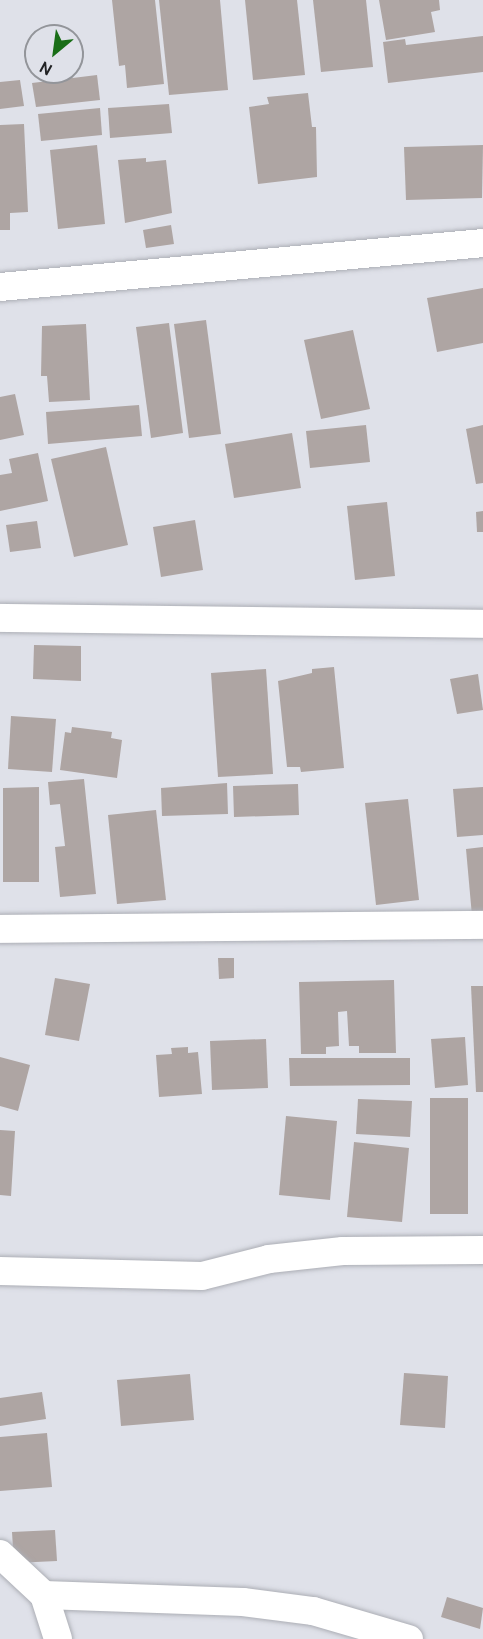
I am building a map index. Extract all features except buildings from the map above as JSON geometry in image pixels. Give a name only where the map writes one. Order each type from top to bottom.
[{"type":"street","points":[[0,287],[483,243]]},
{"type":"street","points":[[0,618],[483,624]]},
{"type":"street","points":[[0,929],[483,925]]},
{"type":"street","points":[[0,1271],[202,1276],[269,1259],[343,1251],[483,1250]]},
{"type":"street","points":[[0,1554],[44,1595],[58,1639]]},
{"type":"street","points":[[44,1595],[278,1607],[365,1623],[410,1639]]}]
